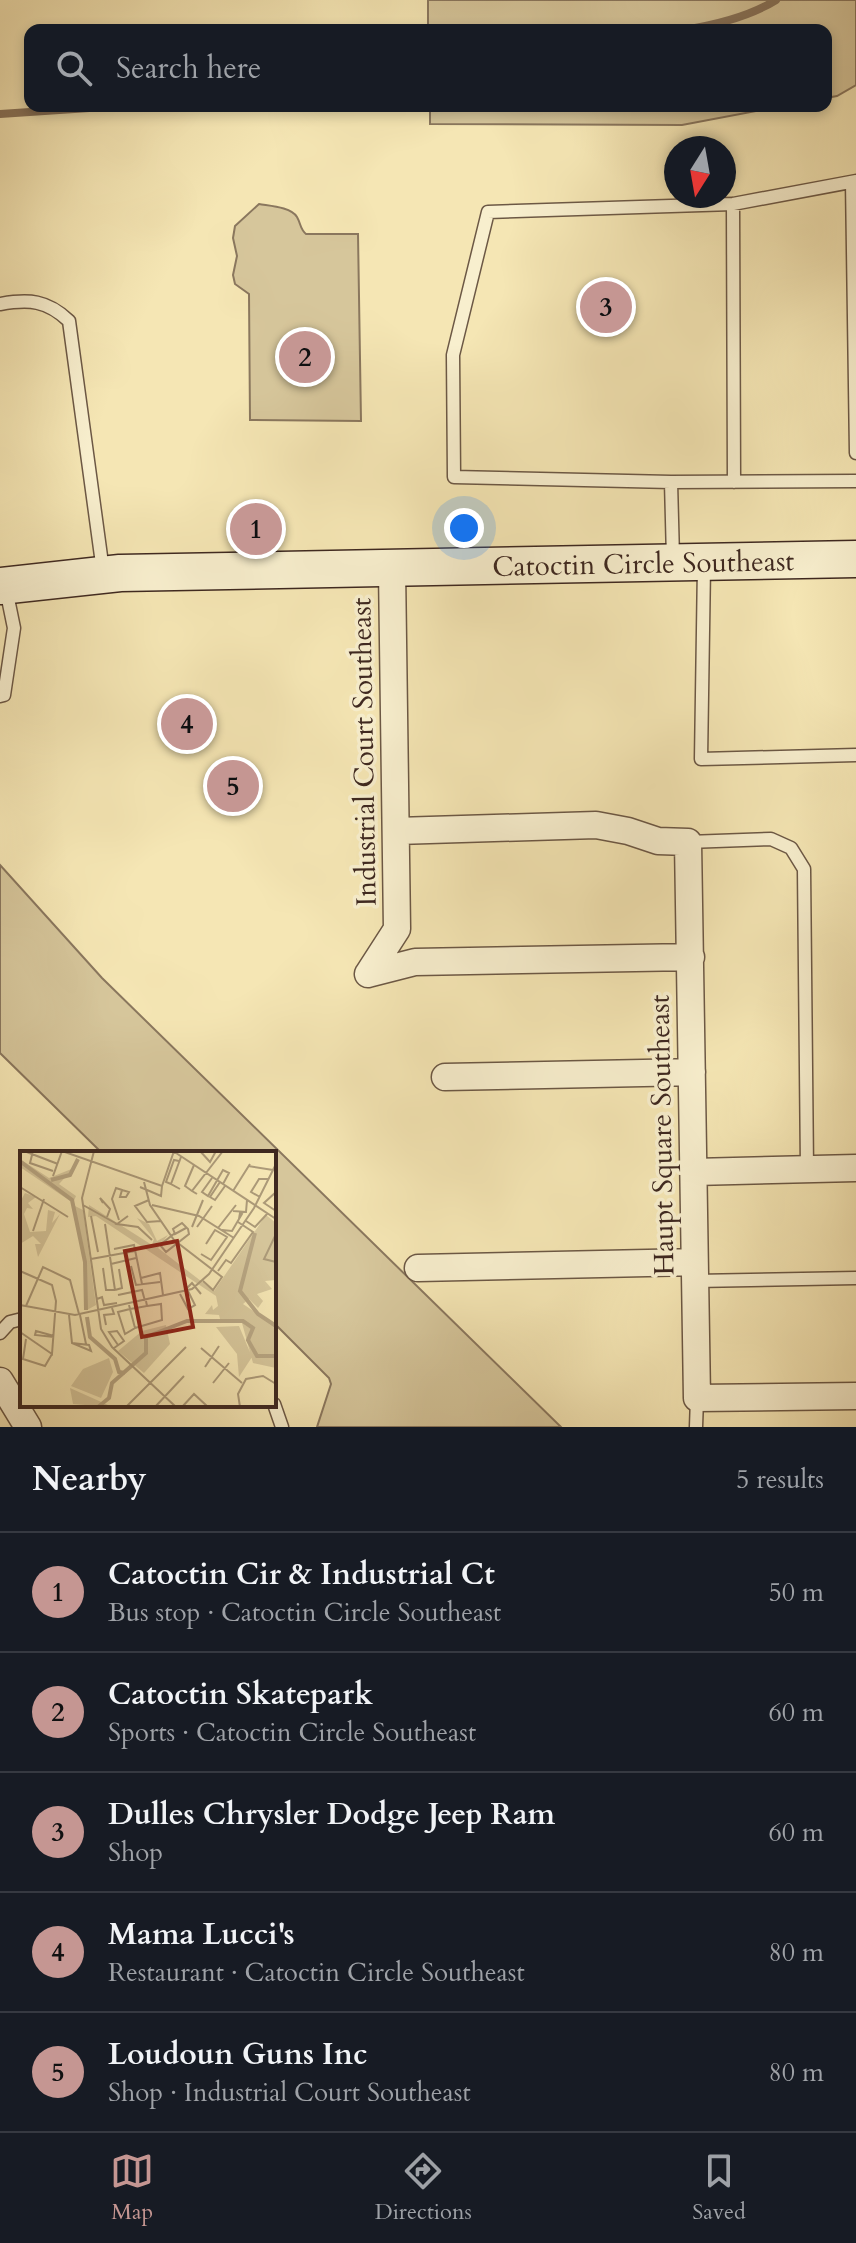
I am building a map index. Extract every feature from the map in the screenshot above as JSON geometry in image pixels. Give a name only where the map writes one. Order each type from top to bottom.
[{"type":"main road","name":"Catoctin Circle Southeast","points":[[3,586],[104,574],[856,559]]},
{"type":"street","name":"Industrial Court Southeast","points":[[392,569],[397,929],[368,974],[415,962],[691,957]]},
{"type":"street","points":[[397,831],[596,825],[658,841],[688,842]]},
{"type":"street","name":"Haupt Square Southeast","points":[[688,842],[697,1398]]},
{"type":"street","points":[[445,1077],[692,1072]]},
{"type":"street","points":[[694,1172],[856,1168]]},
{"type":"street","points":[[418,1268],[694,1272]]},
{"type":"street","points":[[0,1381],[28,1427]]},
{"type":"street","points":[[697,1398],[856,1396]]},
{"type":"lane","points":[[736,203],[854,181],[856,453]]},
{"type":"lane","points":[[664,206],[488,212],[453,355],[454,477],[671,482],[856,481]]},
{"type":"lane","points":[[733,208],[734,482]]},
{"type":"lane","points":[[0,304],[24,299],[42,302],[57,309],[69,321],[104,574]]},
{"type":"lane","points":[[671,482],[688,563],[701,759],[856,755]]},
{"type":"lane","points":[[0,696],[4,695],[14,628],[3,586]]},
{"type":"lane","points":[[688,842],[771,839],[791,848],[804,869],[807,1169]]},
{"type":"lane","points":[[694,1272],[856,1278]]},
{"type":"lane","points":[[0,1333],[10,1322],[20,1320]]},
{"type":"lane","name":"Haupt Square Southeast","points":[[696,1427],[697,1398]]},
{"type":"lane","points":[[275,1407],[282,1427]]},
{"type":"shaded area","points":[[428,0],[856,0],[856,85],[832,97],[832,24],[428,24]]},
{"type":"shaded area","points":[[430,112],[750,112],[682,125],[430,124]]},
{"type":"shaded area","points":[[259,204],[290,211],[306,234],[358,234],[361,421],[250,420],[249,294],[235,284],[233,275],[237,256],[233,238],[235,226]]},
{"type":"shaded area","points":[[0,865],[102,978],[561,1427],[317,1427],[331,1384],[329,1378],[276,1325],[276,1151],[100,1151],[0,1053]]},
{"type":"waterway","points":[[715,24],[755,11],[776,0]]},
{"type":"waterway","points":[[0,114],[30,112]]},
{"type":"place","name":"Dulles Chrysler Dodge Jeep Ram","points":[[606,307]]},
{"type":"place","name":"Catoctin Skatepark","points":[[305,357]]},
{"type":"place","name":"Catoctin Cir & Industrial Ct","points":[[256,529]]},
{"type":"place","name":"Mama Lucci's","points":[[187,724]]},
{"type":"place","name":"Loudoun Guns Inc","points":[[233,786]]}]
